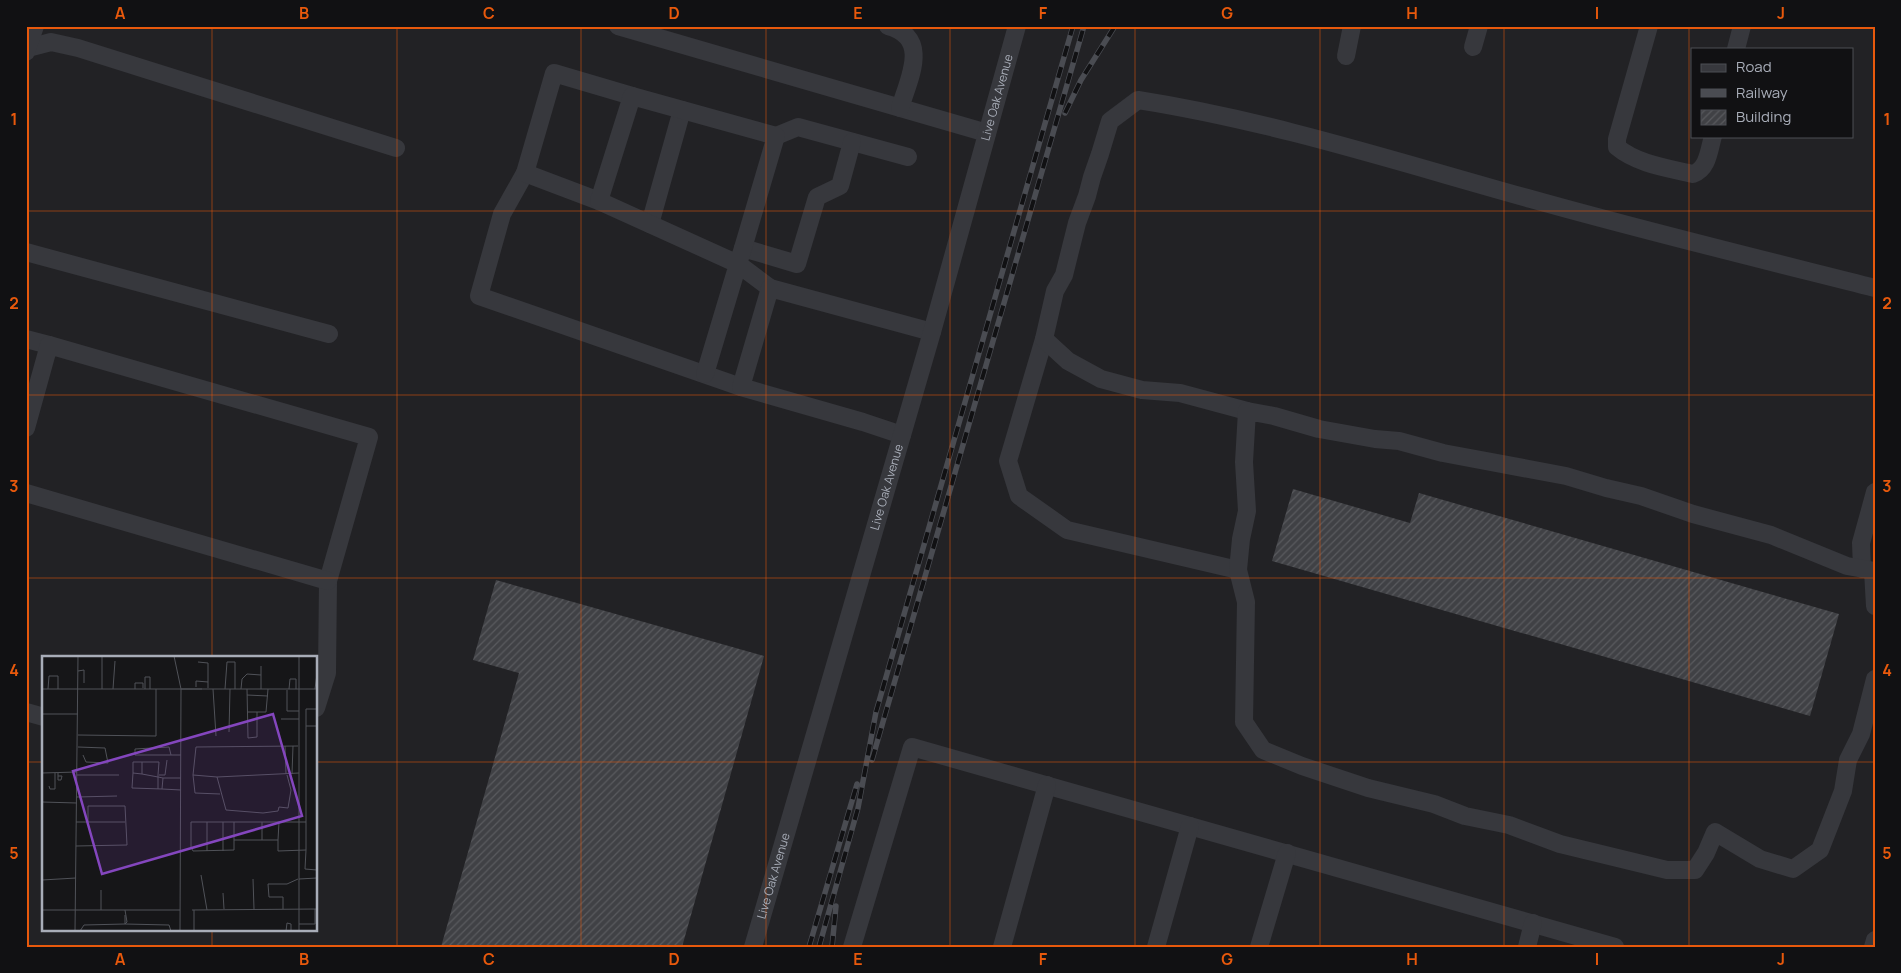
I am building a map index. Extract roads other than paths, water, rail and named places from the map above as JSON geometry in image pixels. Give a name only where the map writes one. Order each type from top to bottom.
[{"type":"street","points":[[27,50],[35,26]]},
{"type":"street","points":[[618,26],[987,133]]},
{"type":"street","points":[[888,26],[901,30],[912,41],[915,57],[900,108]]},
{"type":"street","name":"Live Oak Avenue","points":[[753,947],[932,332],[1017,26]]},
{"type":"street","points":[[1346,56],[1352,26]]},
{"type":"street","points":[[1473,48],[1479,26]]},
{"type":"street","points":[[1649,26],[1617,139],[1618,147],[1623,152],[1642,161],[1693,174],[1704,166],[1711,138]]},
{"type":"street","points":[[1736,48],[1742,26]]},
{"type":"street","points":[[27,50],[50,42],[78,48],[396,148]]},
{"type":"street","points":[[902,435],[741,387],[479,296],[502,214],[525,173],[554,74],[776,136],[798,127],[908,157]]},
{"type":"street","points":[[600,201],[632,96]]},
{"type":"street","points":[[1238,570],[1067,530],[1019,496],[1008,461],[1044,338],[1055,291],[1064,274],[1077,223],[1110,122],[1138,100],[1177,106],[1294,134],[1703,246],[1875,288]]},
{"type":"street","points":[[650,224],[682,110]]},
{"type":"street","points":[[705,374],[776,136]]},
{"type":"street","points":[[525,173],[600,201],[650,224],[740,256],[797,264],[817,198],[840,186],[852,142]]},
{"type":"street","points":[[26,252],[329,334]]},
{"type":"street","points":[[740,256],[770,288],[889,322],[932,332]]},
{"type":"street","points":[[741,387],[770,288]]},
{"type":"street","points":[[1044,338],[1068,361],[1101,379],[1142,390],[1180,393],[1319,429],[1375,439],[1399,441],[1443,453],[1566,476],[1641,496],[1693,514],[1771,535],[1832,560],[1870,570]]},
{"type":"street","points":[[26,339],[369,437],[328,580],[328,673],[318,702]]},
{"type":"street","points":[[26,428],[50,345]]},
{"type":"street","points":[[1247,411],[1244,462],[1246,511],[1238,570],[1246,602],[1244,722],[1263,750],[1302,766],[1368,788],[1434,804],[1464,816],[1509,825],[1560,844],[1667,870],[1695,870],[1706,853],[1715,832],[1760,859],[1793,869],[1820,850],[1842,791],[1848,760],[1861,734],[1875,679]]},
{"type":"street","points":[[1875,492],[1861,543],[1870,570],[1875,606]]},
{"type":"street","points":[[26,493],[328,580]]},
{"type":"street","points":[[26,712],[42,716]]},
{"type":"street","points":[[852,947],[912,747],[1616,947]]},
{"type":"street","points":[[1002,947],[1047,785]]},
{"type":"street","points":[[1156,947],[1190,826]]},
{"type":"street","points":[[1260,947],[1287,853]]},
{"type":"street","points":[[1527,947],[1533,923]]},
{"type":"street","points":[[1873,947],[1875,940]]},
{"type":"railway","points":[[819,947],[858,808],[876,712],[1073,26]]},
{"type":"railway","points":[[872,760],[1084,26]]},
{"type":"railway","points":[[1065,113],[1081,80],[1115,26]]},
{"type":"railway","points":[[809,947],[857,784]]},
{"type":"railway","points":[[832,947],[836,906]]}]
